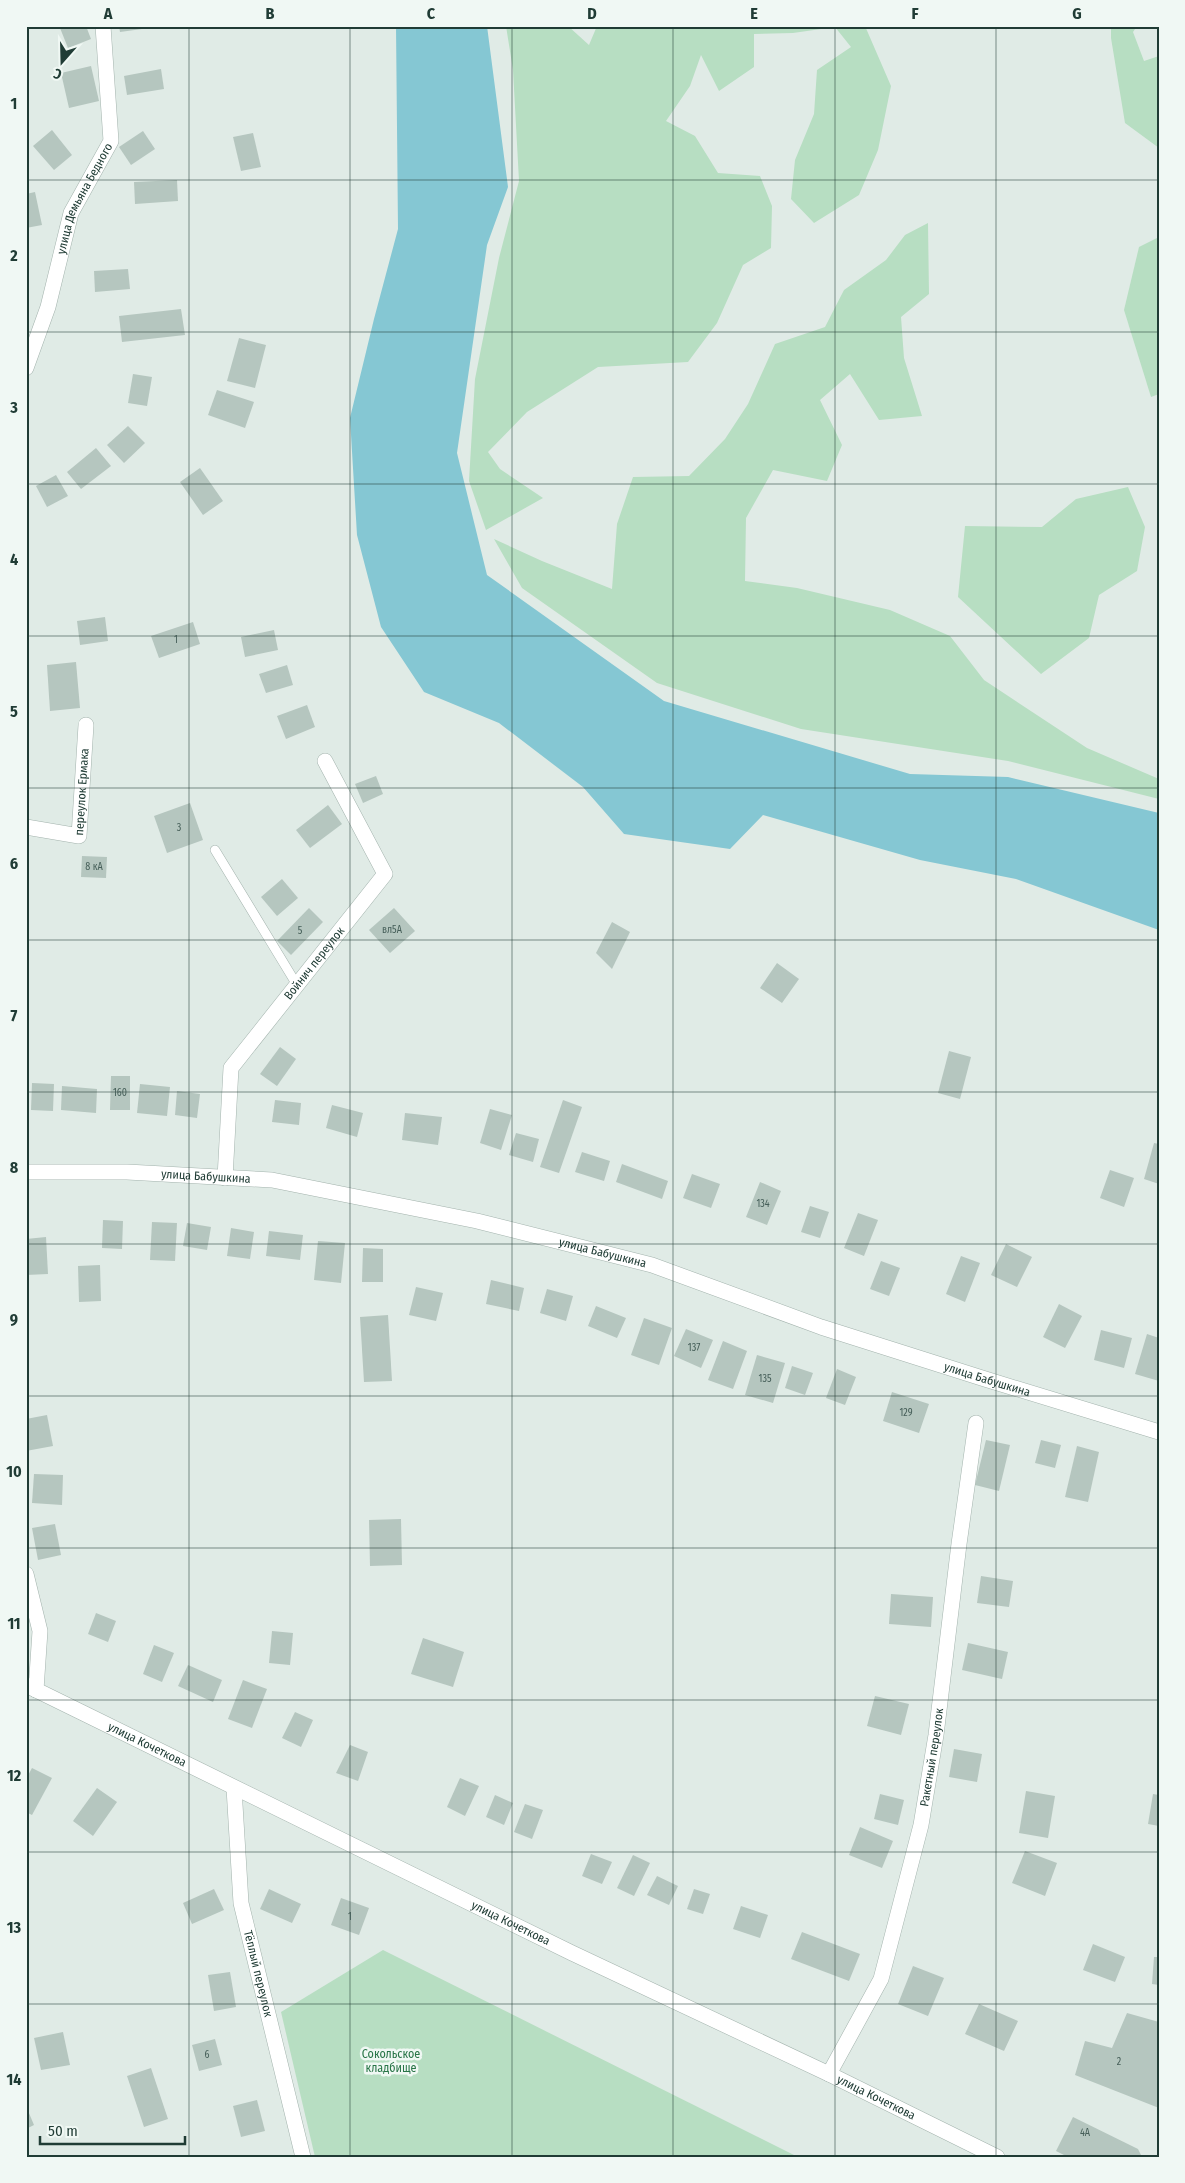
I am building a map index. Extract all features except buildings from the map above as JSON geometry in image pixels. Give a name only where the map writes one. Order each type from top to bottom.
[{"type":"street","name":"улица Демьяна Бедного","points":[[26,368],[48,308],[70,213],[110,141],[103,26]]},
{"type":"street","name":"переулок Ермака","points":[[26,827],[79,836],[86,725]]},
{"type":"street","name":"Войнич переулок","points":[[226,1178],[231,1068],[386,874],[325,761]]},
{"type":"street","name":"улица Бабушкина","points":[[26,1172],[127,1172],[272,1180],[468,1219],[652,1265],[821,1327],[985,1380],[1159,1432]]},
{"type":"street","name":"Ракетный переулок","points":[[829,2074],[881,1979],[922,1825],[936,1735],[976,1423]]},
{"type":"street","points":[[26,1574],[40,1631],[31,1687]]},
{"type":"street","name":"улица Кочеткова","points":[[31,1687],[572,1953],[829,2074],[997,2157]]},
{"type":"street","name":"Тёплый переулок","points":[[234,1788],[241,1903],[302,2157]]},
{"type":"lane","points":[[216,850],[297,985]]},
{"type":"green space","points":[[506,26],[568,26],[589,45],[597,26],[865,26],[891,86],[878,150],[859,195],[814,223],[791,199],[795,160],[814,114],[817,70],[851,47],[835,27],[793,33],[754,34],[754,67],[719,91],[701,55],[690,86],[666,121],[695,136],[718,173],[760,176],[772,206],[771,248],[743,265],[717,323],[688,362],[598,367],[527,412],[488,452],[500,469],[543,498],[486,530],[469,481],[475,379],[499,258],[519,181],[513,70]]},
{"type":"green space","points":[[1111,26],[1137,26],[1133,32],[1144,61],[1159,56],[1159,148],[1125,123],[1111,38]]},
{"type":"green space","points":[[928,223],[929,294],[901,317],[904,358],[922,416],[879,420],[850,374],[820,400],[842,445],[827,481],[773,470],[746,518],[745,581],[797,588],[890,610],[950,636],[984,680],[1087,748],[1159,779],[1159,799],[1008,761],[801,729],[657,683],[522,588],[494,539],[542,561],[612,589],[617,524],[633,477],[689,476],[725,439],[748,404],[775,344],[825,327],[844,290],[886,260],[905,235]]},
{"type":"green space","points":[[1159,237],[1159,394],[1151,397],[1124,310],[1139,247]]},
{"type":"green space","points":[[1128,487],[1145,527],[1137,571],[1099,595],[1089,638],[1041,674],[958,597],[965,526],[1042,527],[1076,499]]},
{"type":"green space","name":"Сокольское кладбище","points":[[383,1950],[798,2157],[315,2157],[281,2012]]},
{"type":"water","points":[[396,26],[487,26],[508,187],[487,245],[457,453],[487,575],[664,701],[910,774],[1008,777],[1159,813],[1159,930],[1016,879],[920,860],[763,815],[730,849],[624,834],[583,787],[499,723],[424,692],[381,627],[357,535],[350,418],[398,229]]}]
